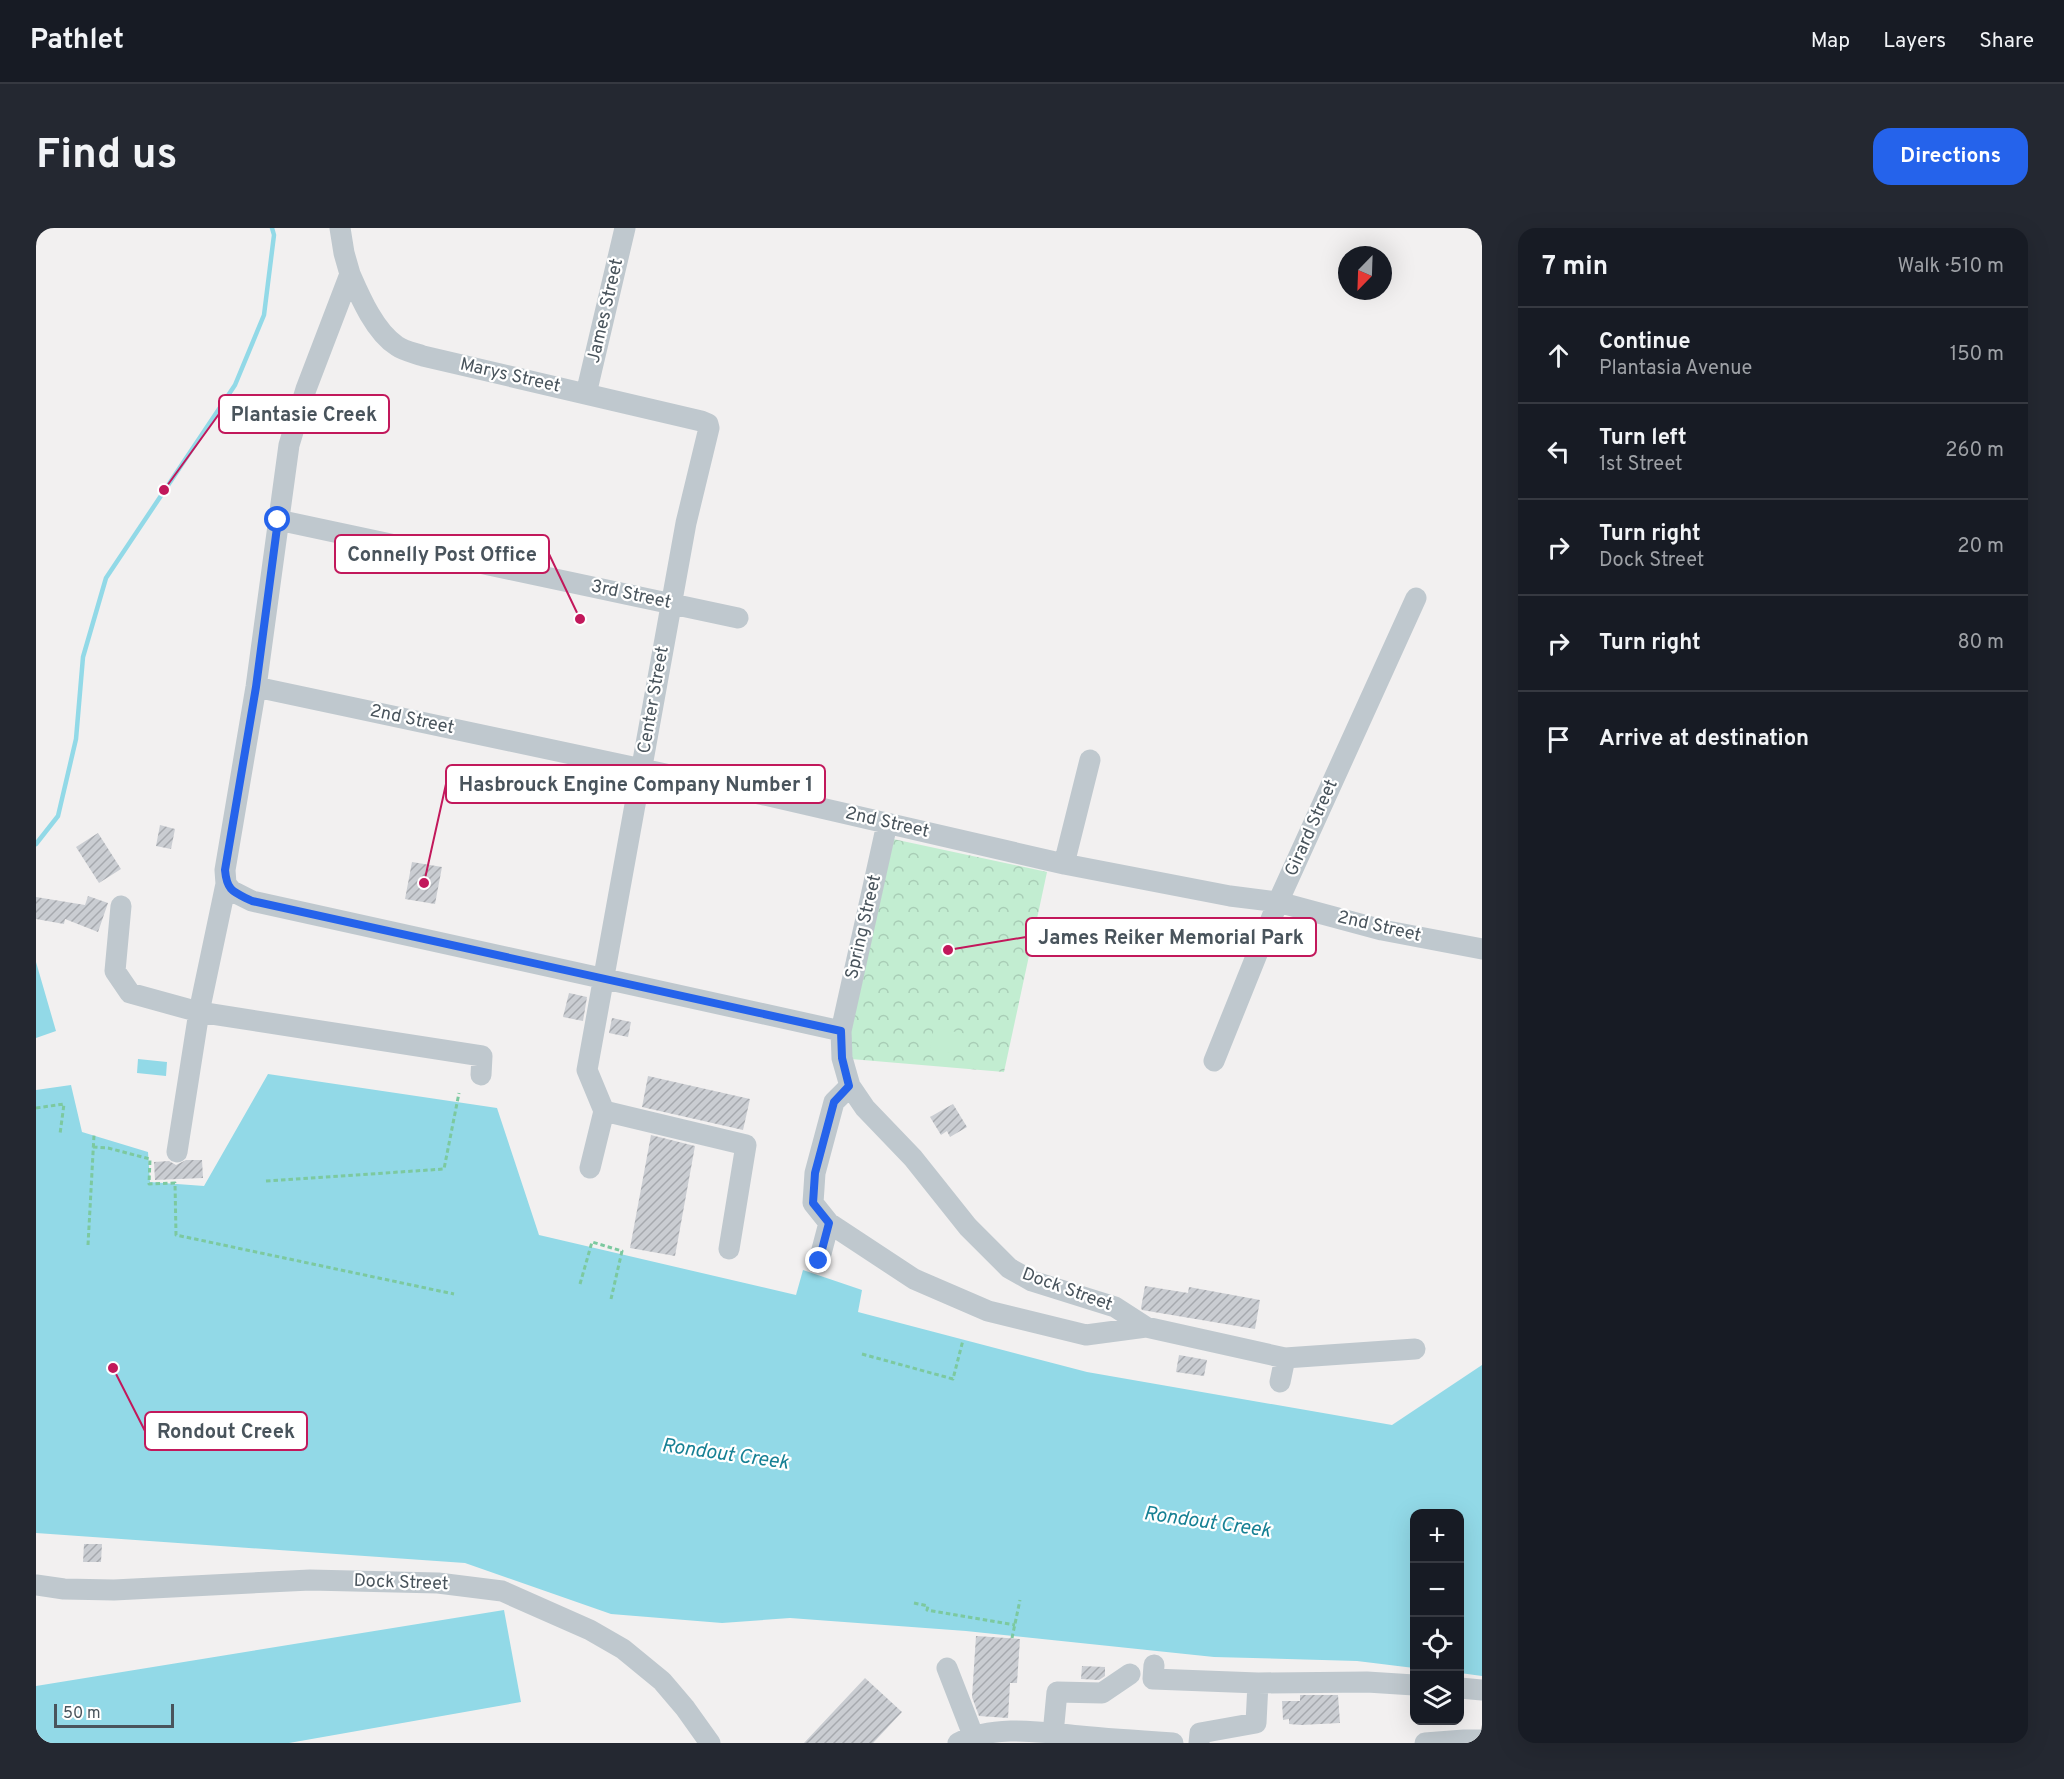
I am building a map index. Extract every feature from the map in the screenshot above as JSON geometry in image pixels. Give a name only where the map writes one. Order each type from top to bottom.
[{"type":"street","name":"Marys Street","points":[[340,228],[350,274],[362,302],[385,336],[397,346],[423,357],[708,424]]},
{"type":"street","name":"James Street","points":[[586,394],[625,228]]},
{"type":"street","points":[[177,1152],[199,1012],[226,884],[225,870],[256,687],[289,445],[306,389],[350,274]]},
{"type":"street","name":"Center Street","points":[[604,1111],[587,1070],[686,523],[709,428],[708,424]]},
{"type":"street","name":"3rd Street","points":[[278,520],[738,618]]},
{"type":"street","name":"Girard Street","points":[[1214,1061],[1278,902],[1416,598]]},
{"type":"street","name":"2nd Street","points":[[256,687],[769,796],[1064,864],[1230,896],[1278,902],[1382,930],[1482,949]]},
{"type":"street","points":[[1064,864],[1090,760]]},
{"type":"street","name":"Spring Street","points":[[841,1031],[887,824]]},
{"type":"street","points":[[226,884],[232,891],[252,901],[841,1031]]},
{"type":"street","points":[[121,906],[115,971],[130,993],[199,1012],[482,1056],[481,1075]]},
{"type":"street","name":"Dock Street","points":[[841,1031],[842,1058],[849,1086],[865,1108],[914,1158],[968,1227],[1009,1268],[1032,1281],[1115,1307],[1146,1328],[1285,1358],[1415,1348]]},
{"type":"street","points":[[849,1086],[834,1102],[815,1173],[813,1203],[829,1223],[914,1279],[988,1311],[1086,1335],[1146,1328]]},
{"type":"street","points":[[590,1168],[604,1111],[746,1146],[729,1249]]},
{"type":"street","points":[[819,1261],[829,1223]]},
{"type":"street","points":[[1280,1382],[1285,1358]]},
{"type":"street","name":"Dock Street","points":[[36,1585],[64,1589],[114,1590],[310,1580],[438,1583],[502,1591],[590,1630],[623,1649],[662,1681],[710,1743]]},
{"type":"street","points":[[1154,1665],[1153,1679],[1258,1683],[1368,1682],[1410,1685]]},
{"type":"street","points":[[947,1668],[965,1739],[993,1731],[1173,1743]]},
{"type":"street","points":[[1053,1734],[1057,1692],[1102,1693],[1130,1674]]},
{"type":"street","points":[[1199,1743],[1200,1733],[1256,1723],[1258,1683]]},
{"type":"street","points":[[1464,1689],[1482,1690]]},
{"type":"street","points":[[1425,1743],[1482,1740]]},
{"type":"path","points":[[266,1181],[444,1169],[459,1093]]},
{"type":"path","points":[[36,1108],[64,1104],[60,1134]]},
{"type":"path","points":[[88,1245],[93,1135]]},
{"type":"path","points":[[93,1147],[108,1148],[150,1159],[149,1184],[175,1183],[176,1235],[454,1294]]},
{"type":"path","points":[[580,1284],[592,1242],[622,1251],[611,1299]]},
{"type":"path","points":[[862,1354],[953,1379],[963,1340]]},
{"type":"path","points":[[1012,1638],[1020,1600]]},
{"type":"path","points":[[914,1603],[928,1606],[927,1610],[1015,1625]]},
{"type":"green space","points":[[893,839],[1047,872],[1004,1072],[851,1059],[847,1027]]},
{"type":"green space","points":[[934,1028],[967,1034],[964,1055],[930,1050]]},
{"type":"water","points":[[36,962],[56,1031],[36,1038]]},
{"type":"water","points":[[138,1059],[167,1062],[166,1076],[137,1073]]},
{"type":"water","points":[[268,1074],[497,1108],[539,1235],[796,1295],[803,1270],[862,1290],[858,1312],[1087,1372],[1392,1425],[1482,1365],[1482,1676],[1464,1674],[1464,1509],[1410,1509],[1410,1668],[1357,1661],[1214,1657],[966,1631],[790,1618],[722,1623],[611,1614],[465,1563],[36,1533],[36,1090],[71,1085],[82,1132],[148,1152],[150,1182],[204,1186]]},
{"type":"water","points":[[504,1610],[521,1702],[289,1743],[36,1743],[36,1686]]},
{"type":"building","points":[[160,825],[175,829],[171,849],[156,846]]},
{"type":"building","points":[[98,833],[121,869],[99,883],[76,847]]},
{"type":"building","points":[[412,862],[442,867],[435,904],[405,899]]},
{"type":"building","points":[[88,896],[108,903],[98,932],[65,919],[64,924],[36,919],[36,897],[85,905]]},
{"type":"building","points":[[569,993],[587,997],[583,1021],[563,1017]]},
{"type":"building","points":[[612,1018],[631,1022],[628,1037],[609,1033]]},
{"type":"building","points":[[648,1076],[750,1099],[743,1130],[642,1107]]},
{"type":"building","points":[[953,1104],[967,1127],[950,1137],[947,1131],[941,1135],[930,1117]]},
{"type":"building","points":[[651,1135],[695,1146],[675,1256],[630,1248]]},
{"type":"building","points":[[186,1160],[202,1160],[203,1178],[155,1180],[154,1162],[169,1161],[176,1165]]},
{"type":"building","points":[[1145,1286],[1188,1293],[1189,1287],[1260,1300],[1255,1329],[1142,1310]]},
{"type":"building","points":[[1179,1355],[1207,1360],[1204,1376],[1176,1372]]},
{"type":"building","points":[[84,1544],[102,1544],[101,1562],[83,1562]]},
{"type":"building","points":[[976,1636],[1020,1639],[1017,1683],[1010,1683],[1008,1718],[979,1716],[972,1697]]},
{"type":"building","points":[[1082,1666],[1105,1667],[1105,1676],[1099,1680],[1081,1679]]},
{"type":"building","points":[[865,1678],[902,1712],[873,1743],[804,1743]]},
{"type":"building","points":[[1300,1695],[1338,1695],[1340,1723],[1301,1725],[1289,1724],[1289,1719],[1283,1720],[1282,1701],[1300,1701]]},
{"type":"waterway","points":[[36,844],[58,816],[76,739],[83,657],[106,578],[235,385],[264,315],[274,235],[272,228]]},
{"type":"place","name":"Plantasie Creek","points":[[164,490]]},
{"type":"place","name":"Connelly Post Office","points":[[580,619]]},
{"type":"place","name":"Hasbrouck Engine Company Number 1","points":[[424,883]]},
{"type":"place","name":"James Reiker Memorial Park","points":[[948,950]]},
{"type":"place","name":"Rondout Creek","points":[[113,1368]]},
{"type":"route","points":[[278,520],[256,687],[225,870],[226,884],[232,891],[252,901],[841,1031],[842,1058],[849,1086],[834,1102],[815,1173],[813,1203],[829,1223],[819,1261]]}]
